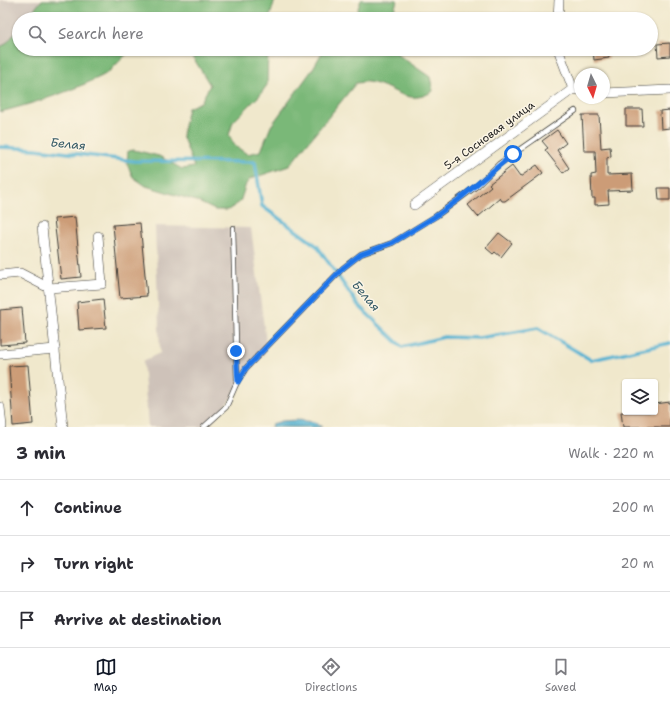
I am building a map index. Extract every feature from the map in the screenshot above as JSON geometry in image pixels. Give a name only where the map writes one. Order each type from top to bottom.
[{"type":"street","points":[[558,12],[559,0]]},
{"type":"street","points":[[561,56],[574,85]]},
{"type":"street","points":[[610,93],[670,90]]},
{"type":"street","name":"5-я Сосновая улица","points":[[414,205],[574,91]]},
{"type":"street","points":[[42,227],[63,427]]},
{"type":"street","points":[[0,275],[20,273],[49,288],[102,284],[98,236]]},
{"type":"street","points":[[0,354],[55,350]]},
{"type":"street","points":[[0,407],[2,427]]},
{"type":"lane","points":[[204,427],[226,407],[246,368],[343,268],[361,254],[392,243],[436,216],[478,185],[499,164],[575,111]]},
{"type":"lane","points":[[233,228],[238,382]]},
{"type":"shaded area","points":[[0,0],[47,0],[38,12],[12,12],[12,45],[0,60]]},
{"type":"shaded area","points":[[155,226],[251,228],[267,350],[209,427],[148,427],[143,361],[160,353]]},
{"type":"green space","points":[[42,0],[275,0],[271,12],[32,12]]},
{"type":"green space","points":[[361,0],[397,0],[394,12],[357,12]]},
{"type":"green space","points":[[12,37],[12,56],[125,56],[107,73],[90,82],[52,97],[0,112],[0,47],[6,44]]},
{"type":"green space","points":[[192,56],[268,56],[267,85],[259,96],[233,122],[229,135],[235,146],[247,154],[261,151],[271,126],[312,70],[320,56],[400,56],[430,77],[433,91],[424,96],[416,97],[400,94],[377,84],[367,82],[356,83],[289,166],[250,179],[246,184],[240,202],[228,210],[215,210],[196,201],[146,186],[133,177],[127,164],[128,151],[134,150],[159,156],[182,169],[194,167],[182,135],[188,108],[201,102],[210,85]]},
{"type":"water","points":[[299,420],[314,422],[322,427],[271,427],[272,424],[282,421]]},
{"type":"building","points":[[670,43],[670,56],[658,57],[658,44]]},
{"type":"building","points":[[594,56],[609,56],[609,58],[594,60]]},
{"type":"building","points":[[626,109],[642,109],[643,126],[626,126]]},
{"type":"building","points":[[670,110],[670,128],[661,129],[660,111]]},
{"type":"building","points":[[582,115],[599,115],[601,148],[610,147],[611,156],[607,157],[607,175],[632,174],[633,190],[608,191],[609,204],[595,205],[595,198],[592,198],[591,175],[596,174],[595,151],[584,151]]},
{"type":"building","points":[[557,130],[566,143],[557,150],[569,168],[563,173],[545,150],[548,148],[542,141]]},
{"type":"building","points":[[537,165],[543,173],[505,201],[502,201],[500,198],[478,217],[468,205],[491,186],[489,184],[512,166],[520,177]]},
{"type":"building","points":[[658,188],[670,188],[670,200],[659,200]]},
{"type":"building","points":[[75,217],[81,277],[61,279],[54,219]]},
{"type":"building","points":[[140,223],[147,296],[120,298],[113,225]]},
{"type":"building","points":[[499,233],[512,243],[501,257],[495,252],[493,254],[486,248]]},
{"type":"building","points":[[103,299],[106,328],[79,330],[77,302]]},
{"type":"building","points":[[22,308],[25,343],[0,345],[0,310]]},
{"type":"building","points":[[28,365],[33,424],[13,426],[9,366]]},
{"type":"building","points":[[670,402],[670,427],[623,427],[621,412],[622,415],[658,415],[658,404]]},
{"type":"waterway","name":"Белая","points":[[0,147],[36,149],[134,161],[255,162],[262,206],[317,246],[358,305],[402,347],[444,337],[479,338],[538,328],[591,360],[670,343]]},
{"type":"route","points":[[236,351],[238,382],[240,376],[246,368],[288,327],[314,297],[343,268],[361,254],[392,243],[436,216],[478,185],[499,164],[513,154]]}]
